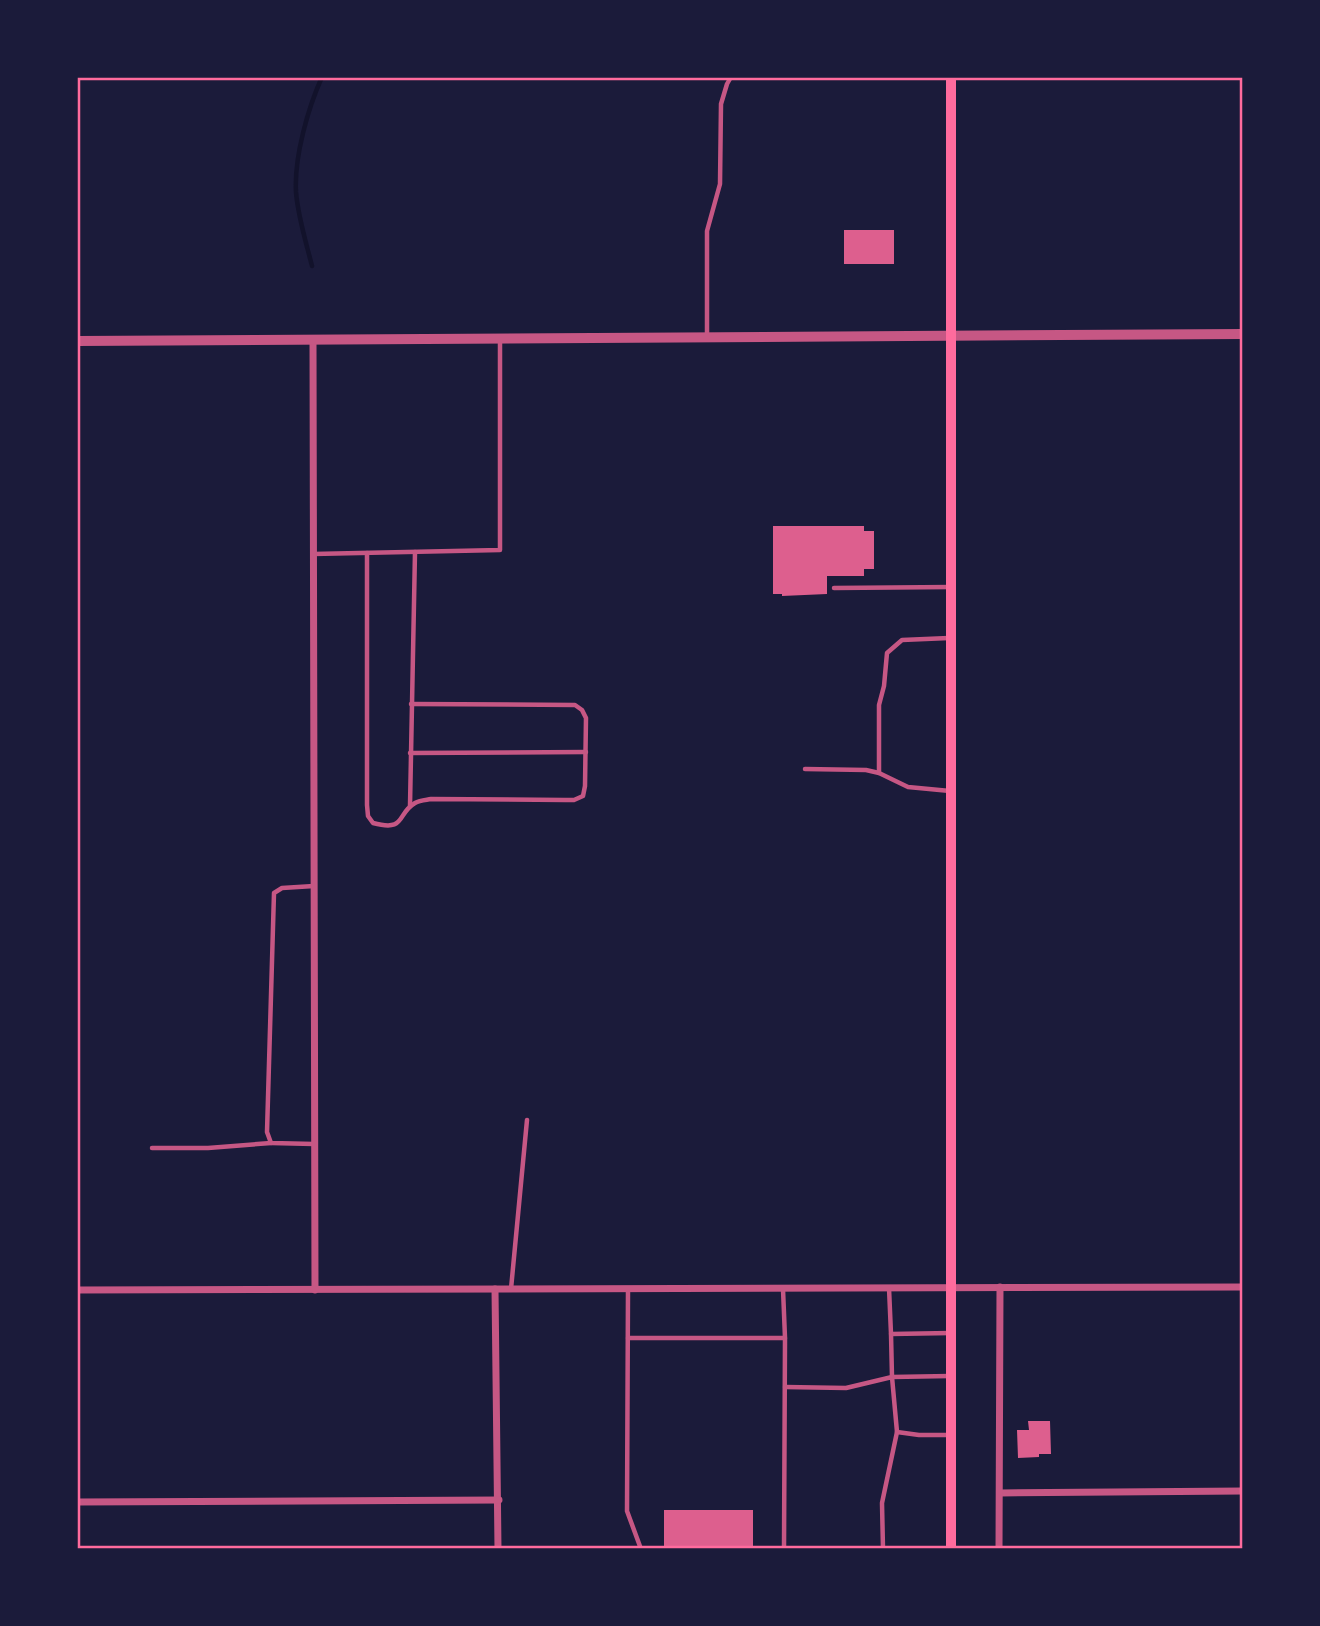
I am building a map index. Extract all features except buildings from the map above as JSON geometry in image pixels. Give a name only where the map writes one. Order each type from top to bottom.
[{"type":"main road","points":[[951,77],[951,1549]]},
{"type":"street","points":[[77,341],[1243,334]]},
{"type":"street","points":[[313,340],[315,1290]]},
{"type":"street","points":[[999,1549],[1000,1287]]},
{"type":"street","points":[[77,1290],[1243,1287]]},
{"type":"street","points":[[495,1289],[498,1549]]},
{"type":"street","points":[[1000,1493],[1243,1491]]},
{"type":"street","points":[[77,1502],[499,1500]]},
{"type":"lane","points":[[707,337],[707,232],[720,184],[721,104],[731,77]]},
{"type":"lane","points":[[313,554],[500,550],[500,339]]},
{"type":"lane","points":[[410,807],[415,552]]},
{"type":"lane","points":[[367,553],[368,816],[373,823],[383,826],[396,824],[410,807],[417,802],[431,799],[574,800],[583,796],[586,718],[582,710],[575,705],[411,704]]},
{"type":"lane","points":[[834,588],[952,587]]},
{"type":"lane","points":[[879,773],[879,705],[887,653],[902,640],[952,638]]},
{"type":"lane","points":[[410,753],[586,752]]},
{"type":"lane","points":[[805,769],[856,769],[879,773],[908,788],[951,791]]},
{"type":"lane","points":[[271,1143],[267,1132],[274,893],[282,888],[314,886]]},
{"type":"lane","points":[[511,1289],[527,1120]]},
{"type":"lane","points":[[152,1147],[314,1144]]},
{"type":"lane","points":[[883,1549],[882,1503],[897,1432],[888,1287]]},
{"type":"lane","points":[[628,1288],[627,1511],[641,1549]]},
{"type":"lane","points":[[783,1288],[784,1549]]},
{"type":"lane","points":[[891,1334],[950,1333]]},
{"type":"lane","points":[[628,1338],[785,1338]]},
{"type":"lane","points":[[785,1387],[846,1388],[892,1377],[951,1376]]},
{"type":"lane","points":[[897,1432],[919,1436],[951,1436]]},
{"type":"waterway","points":[[312,266],[298,211],[296,178],[303,133],[322,77]]}]
